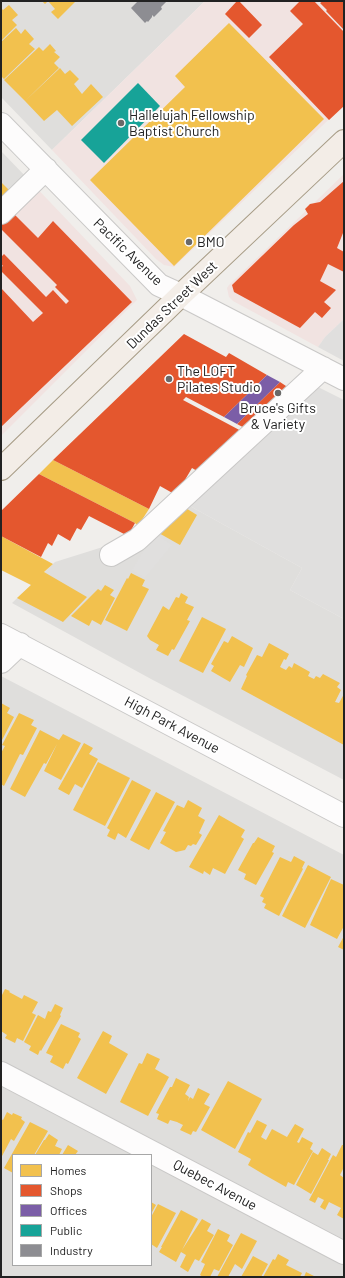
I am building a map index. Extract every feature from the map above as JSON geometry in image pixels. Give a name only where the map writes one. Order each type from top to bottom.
[{"type":"main road","name":"Dundas Street West","points":[[1,469],[181,295],[344,141]]},
{"type":"street","name":"Pacific Avenue","points":[[1,124],[159,285],[344,379]]},
{"type":"street","points":[[1,213],[46,169]]},
{"type":"street","points":[[111,555],[136,540],[323,368]]},
{"type":"street","points":[[1,662],[10,640]]},
{"type":"street","name":"High Park Avenue","points":[[10,640],[344,816]]},
{"type":"street","name":"Quebec Avenue","points":[[1,1073],[344,1253]]},
{"type":"shaded area","points":[[1,1],[205,1],[52,150],[1,97]]},
{"type":"shaded area","points":[[205,1],[344,1],[344,105],[174,267],[164,265],[156,259],[52,150]]},
{"type":"shaded area","points":[[1,151],[29,180],[1,208]]},
{"type":"shaded area","points":[[344,174],[344,319],[325,337],[318,347],[233,301],[229,297],[227,288]]},
{"type":"shaded area","points":[[29,180],[130,286],[137,300],[1,436],[1,208]]},
{"type":"shaded area","points":[[344,319],[344,361],[318,347],[325,337]]},
{"type":"shaded area","points":[[314,385],[344,400],[344,619],[290,590],[302,568],[190,506]]},
{"type":"shaded area","points":[[190,506],[302,568],[290,590],[344,619],[344,780],[151,679],[12,603],[55,562],[157,530]]},
{"type":"shaded area","points":[[158,536],[172,545],[145,578],[132,570],[144,550]]},
{"type":"shaded area","points":[[1,676],[344,855],[344,1277],[1,1277]]},
{"type":"building: Homes","points":[[48,1],[76,1],[58,19],[51,12],[55,9]]},
{"type":"building: Homes","points":[[9,5],[18,15],[12,20],[17,25],[1,41],[1,8],[3,10]]},
{"type":"building: Homes","points":[[229,23],[324,119],[174,266],[90,180],[185,87],[175,76]]},
{"type":"building: Homes","points":[[16,28],[21,34],[25,29],[34,39],[29,44],[35,49],[4,79],[1,76],[1,42]]},
{"type":"building: Homes","points":[[50,44],[56,51],[54,52],[60,57],[54,63],[59,68],[25,101],[4,80],[39,47],[43,51]]},
{"type":"building: Homes","points":[[60,68],[65,74],[70,70],[79,79],[74,84],[82,94],[91,84],[103,97],[72,126],[57,110],[44,121],[25,101]]},
{"type":"building: Homes","points":[[1,182],[11,192],[1,202]]},
{"type":"building: Homes","points":[[53,460],[149,509],[138,526],[135,523],[39,474]]},
{"type":"building: Homes","points":[[184,507],[197,515],[180,545],[157,532]]},
{"type":"building: Homes","points":[[1,536],[53,564],[44,572],[87,597],[63,622],[17,598],[31,585],[1,570]]},
{"type":"building: Homes","points":[[131,573],[145,580],[142,586],[149,589],[127,631],[105,620]]},
{"type":"building: Homes","points":[[105,585],[114,590],[110,595],[115,598],[101,625],[92,620],[89,626],[71,616],[98,589],[101,591]]},
{"type":"building: Homes","points":[[181,593],[188,597],[185,603],[194,607],[187,620],[190,621],[174,650],[172,649],[168,656],[156,650],[159,645],[150,640],[147,636],[163,606],[169,610],[176,597],[179,598]]},
{"type":"building: Homes","points":[[202,617],[226,629],[203,673],[179,661]]},
{"type":"building: Homes","points":[[232,636],[253,648],[244,667],[240,665],[230,682],[211,671],[214,666],[211,664],[224,641],[228,643]]},
{"type":"building: Homes","points":[[269,643],[289,654],[286,660],[284,659],[280,667],[286,670],[289,666],[292,668],[294,663],[310,672],[308,676],[314,679],[316,676],[320,678],[323,674],[340,683],[337,687],[341,690],[335,702],[339,703],[344,694],[344,745],[241,689],[247,676],[246,675],[257,655],[262,657]]},
{"type":"building: Homes","points":[[1,703],[10,708],[7,713],[14,717],[1,742]]},
{"type":"building: Homes","points":[[19,713],[34,720],[31,725],[37,728],[23,755],[20,754],[4,786],[1,784],[1,753],[5,746],[2,745]]},
{"type":"building: Homes","points":[[40,730],[59,740],[63,734],[81,743],[61,780],[44,771],[57,744],[46,764],[44,763],[25,797],[10,789]]},
{"type":"building: Homes","points":[[84,743],[93,748],[89,754],[98,759],[82,788],[75,784],[69,795],[58,789]]},
{"type":"building: Homes","points":[[98,762],[130,778],[105,826],[73,810]]},
{"type":"building: Homes","points":[[132,780],[151,790],[126,838],[118,833],[115,840],[107,836],[110,830],[107,828]]},
{"type":"building: Homes","points":[[156,792],[175,802],[149,850],[130,840]]},
{"type":"building: Homes","points":[[188,800],[202,808],[198,816],[205,820],[199,833],[202,835],[196,845],[188,845],[185,850],[176,852],[160,843],[166,832],[163,831],[177,805],[184,808]]},
{"type":"building: Homes","points":[[219,815],[245,830],[241,837],[244,839],[225,874],[213,868],[210,875],[204,871],[203,874],[189,867]]},
{"type":"building: Homes","points":[[258,837],[275,846],[272,852],[274,853],[256,885],[244,879],[246,874],[238,870]]},
{"type":"building: Homes","points":[[294,856],[305,862],[302,868],[303,869],[279,916],[264,908],[266,904],[262,902],[264,898],[260,896],[280,857],[291,862]]},
{"type":"building: Homes","points":[[308,865],[331,877],[305,928],[282,916]]},
{"type":"building: Homes","points":[[331,879],[344,885],[344,926],[337,939],[310,925]]},
{"type":"building: Homes","points":[[344,936],[344,950],[338,947]]},
{"type":"building: Homes","points":[[5,989],[22,999],[24,995],[38,1002],[32,1013],[36,1015],[23,1041],[17,1038],[15,1043],[5,1038],[7,1035],[1,1031],[1,997]]},
{"type":"building: Homes","points":[[55,1004],[63,1008],[60,1015],[61,1016],[38,1055],[29,1050],[31,1046],[24,1042],[38,1015],[45,1019],[48,1011],[51,1012]]},
{"type":"building: Homes","points":[[61,1024],[80,1033],[78,1037],[81,1039],[68,1064],[66,1063],[63,1069],[50,1062],[53,1056],[46,1053]]},
{"type":"building: Homes","points":[[103,1031],[112,1036],[109,1043],[128,1054],[106,1094],[77,1078]]},
{"type":"building: Homes","points":[[147,1053],[160,1059],[155,1069],[169,1077],[148,1116],[120,1102],[139,1063],[142,1064]]},
{"type":"building: Homes","points":[[176,1078],[190,1085],[185,1094],[189,1097],[188,1101],[190,1097],[193,1099],[198,1088],[210,1094],[204,1104],[210,1107],[196,1132],[193,1131],[191,1135],[180,1130],[183,1125],[177,1122],[170,1120],[168,1124],[157,1119],[159,1114],[156,1113]]},
{"type":"building: Homes","points":[[228,1081],[262,1099],[235,1149],[201,1130]]},
{"type":"building: Homes","points":[[7,1112],[12,1115],[13,1113],[22,1117],[21,1119],[25,1122],[14,1141],[11,1139],[1,1158],[1,1119],[3,1120]]},
{"type":"building: Homes","points":[[257,1120],[267,1125],[261,1137],[266,1140],[272,1129],[287,1137],[295,1124],[304,1129],[297,1142],[299,1143],[302,1137],[313,1143],[310,1149],[313,1151],[294,1185],[288,1182],[286,1187],[263,1174],[248,1165],[251,1159],[238,1152],[248,1132],[250,1133]]},
{"type":"building: Homes","points":[[30,1122],[48,1131],[35,1154],[12,1154],[12,1172],[4,1168]]},
{"type":"building: Homes","points":[[49,1134],[58,1140],[55,1146],[62,1149],[60,1154],[36,1154]]},
{"type":"building: Homes","points":[[68,1145],[78,1151],[76,1154],[63,1154]]},
{"type":"building: Homes","points":[[342,1145],[344,1145],[344,1167],[340,1175],[344,1178],[344,1219],[337,1215],[341,1208],[329,1202],[325,1210],[320,1207],[324,1200],[318,1197],[315,1203],[309,1200],[333,1155],[336,1157]]},
{"type":"building: Homes","points":[[322,1148],[331,1154],[311,1194],[296,1185],[313,1152],[318,1155]]},
{"type":"building: Homes","points":[[152,1203],[156,1205],[152,1212]]},
{"type":"building: Homes","points":[[158,1204],[176,1213],[157,1248],[152,1245],[152,1215]]},
{"type":"building: Homes","points":[[181,1210],[198,1219],[182,1250],[202,1219],[211,1224],[207,1231],[214,1235],[199,1261],[195,1259],[188,1272],[180,1267],[186,1255],[181,1252],[176,1262],[159,1252]]},
{"type":"building: Homes","points":[[218,1229],[230,1235],[227,1241],[233,1245],[219,1271],[214,1269],[210,1277],[203,1277],[200,1275],[205,1264],[201,1262]]},
{"type":"building: Homes","points":[[241,1233],[257,1241],[242,1269],[235,1264],[228,1277],[217,1277]]},
{"type":"building: Homes","points":[[278,1254],[289,1260],[286,1265],[302,1273],[300,1277],[263,1277],[273,1259],[275,1260]]},
{"type":"building: Homes","points":[[253,1256],[268,1264],[261,1277],[241,1277]]},
{"type":"building: Homes","points":[[306,1272],[316,1277],[304,1277]]},
{"type":"building: Shops","points":[[237,1],[239,1],[262,25],[249,38],[225,14]]},
{"type":"building: Shops","points":[[300,1],[314,1],[344,32],[344,106],[329,120],[269,57],[303,24],[290,11]]},
{"type":"building: Shops","points":[[323,1],[344,1],[344,30],[320,3]]},
{"type":"building: Shops","points":[[344,181],[344,234],[343,233],[337,248],[344,252],[344,272],[328,264],[320,281],[336,290],[324,302],[331,308],[322,318],[315,312],[300,328],[234,292],[232,285],[294,225],[308,214],[305,209],[310,204],[320,202]]},
{"type":"building: Shops","points":[[10,210],[38,238],[53,221],[132,302],[1,427],[1,288],[33,322],[43,313],[1,271],[1,267],[3,266],[1,264],[1,257],[4,254],[46,297],[53,290],[66,304],[69,301],[55,287],[57,285],[1,229],[1,219]]},
{"type":"building: Shops","points":[[184,334],[226,357],[229,353],[267,375],[224,417],[186,397],[183,400],[245,433],[199,472],[192,468],[176,495],[160,486],[149,509],[53,460]]},
{"type":"building: Shops","points":[[280,382],[292,390],[250,431],[237,424]]},
{"type":"building: Shops","points":[[39,474],[135,523],[128,536],[89,516],[81,530],[77,528],[70,541],[58,534],[52,546],[48,543],[41,557],[1,536],[1,511]]},
{"type":"building: Offices","points":[[267,375],[280,382],[237,424],[224,417]]},
{"type":"building: Public","name":"Hallelujah Fellowship Baptist Church","points":[[138,83],[160,106],[104,163],[81,140]]},
{"type":"building: Industry","points":[[138,1],[167,1],[154,17],[152,15],[148,22],[147,21],[145,23],[131,8]]},
{"type":"place","name":"Hallelujah Fellowship Baptist Church","points":[[121,123]]},
{"type":"place","name":"BMO","points":[[189,242]]},
{"type":"place","name":"The LOFT Pilates Studio","points":[[169,379]]},
{"type":"place","name":"Bruce's Gifts & Variety","points":[[278,393]]}]
